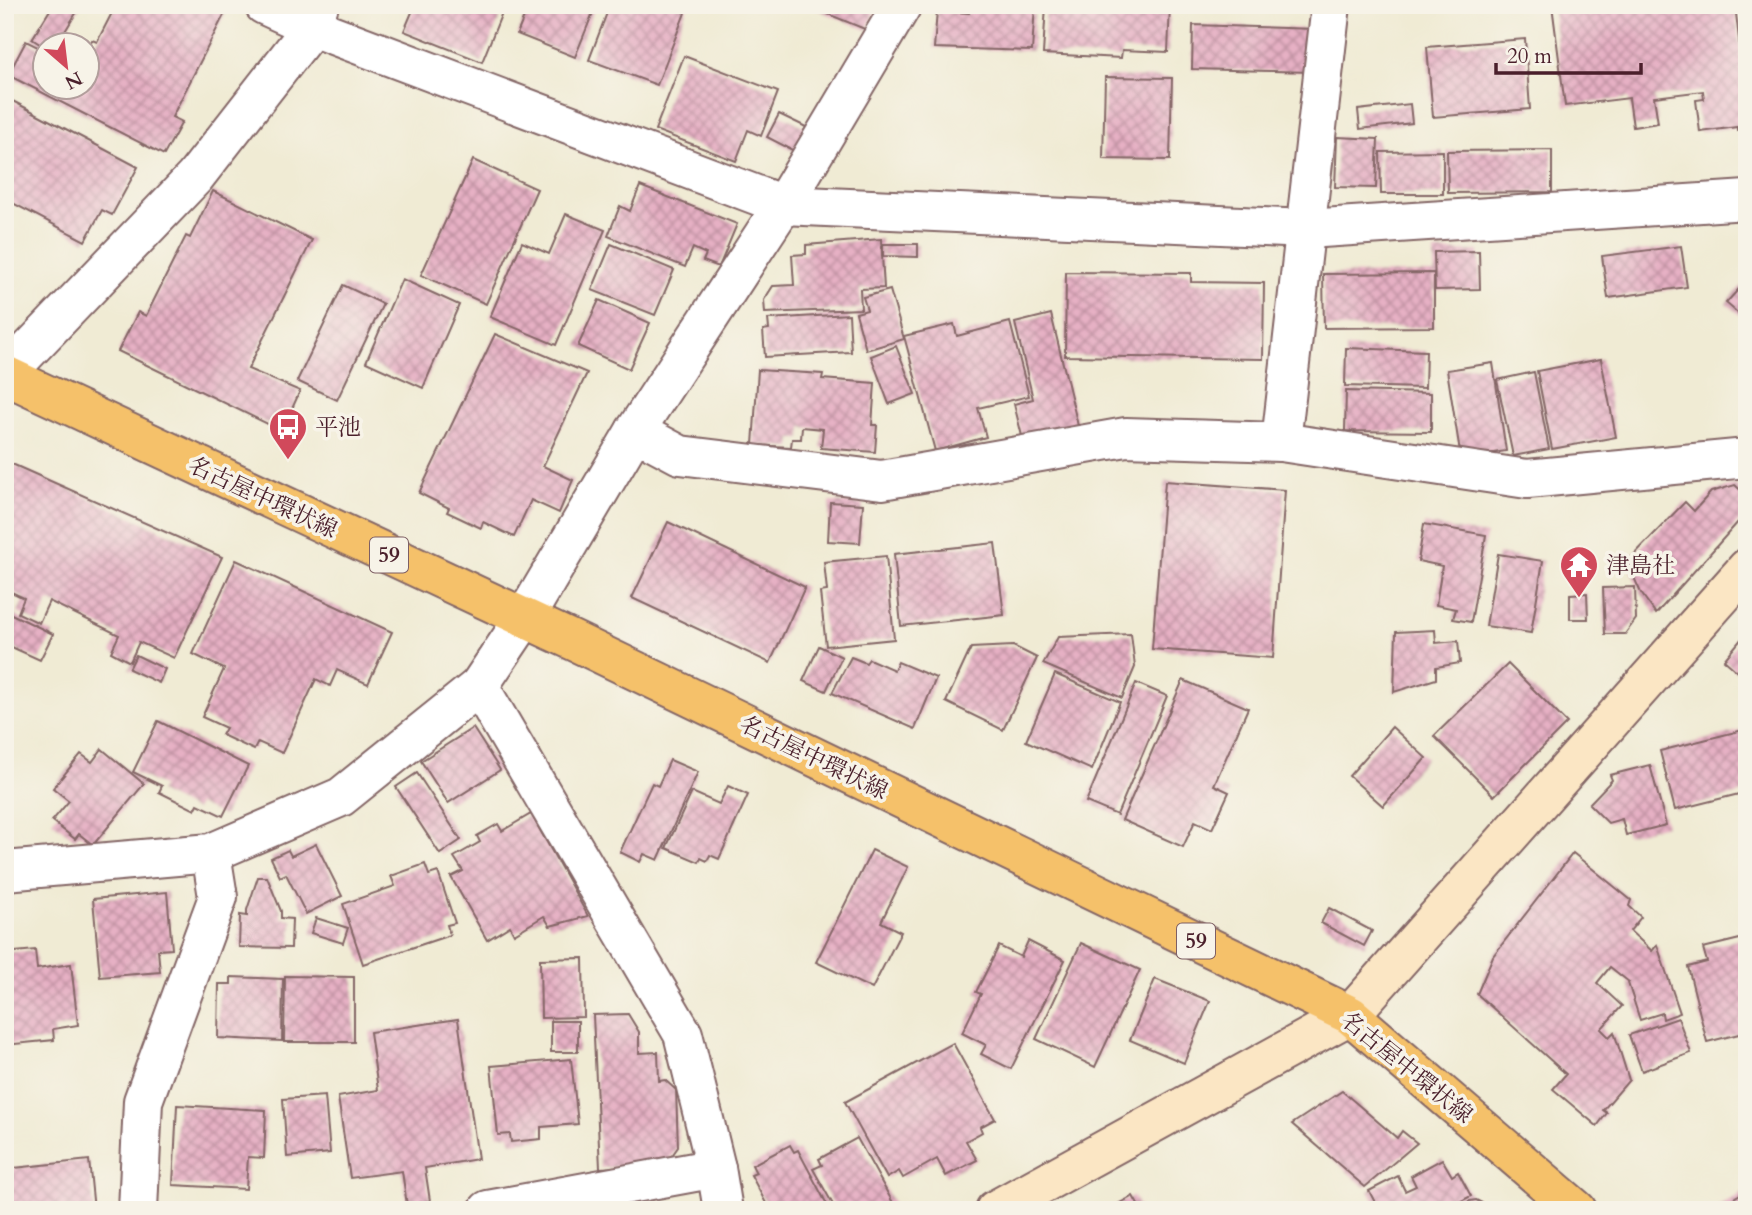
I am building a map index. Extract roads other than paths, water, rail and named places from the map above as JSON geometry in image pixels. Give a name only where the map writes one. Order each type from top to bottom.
[{"type":"main road","name":"名古屋中環状線","points":[[5,375],[524,618],[1350,1015],[1577,1210]]},
{"type":"street","points":[[264,5],[315,16],[783,205],[1307,229],[1747,200]]},
{"type":"street","points":[[5,871],[211,853],[341,797],[479,686],[524,618],[635,431],[783,205],[902,5]]},
{"type":"street","points":[[1281,442],[1331,5]]},
{"type":"street","points":[[5,375],[195,177],[315,16]]},
{"type":"street","points":[[635,431],[680,455],[882,480],[1126,437],[1281,442],[1527,479],[1747,458]]},
{"type":"street","points":[[995,1210],[1350,1015],[1747,568]]},
{"type":"street","points":[[479,686],[682,1034],[716,1168],[723,1210]]},
{"type":"street","points":[[138,1210],[143,1101],[218,897],[211,853]]},
{"type":"street","points":[[488,1210],[716,1168]]},
{"type":"place","name":"平池","points":[[288,461]]},
{"type":"place","name":"津島社","points":[[1579,599]]}]
